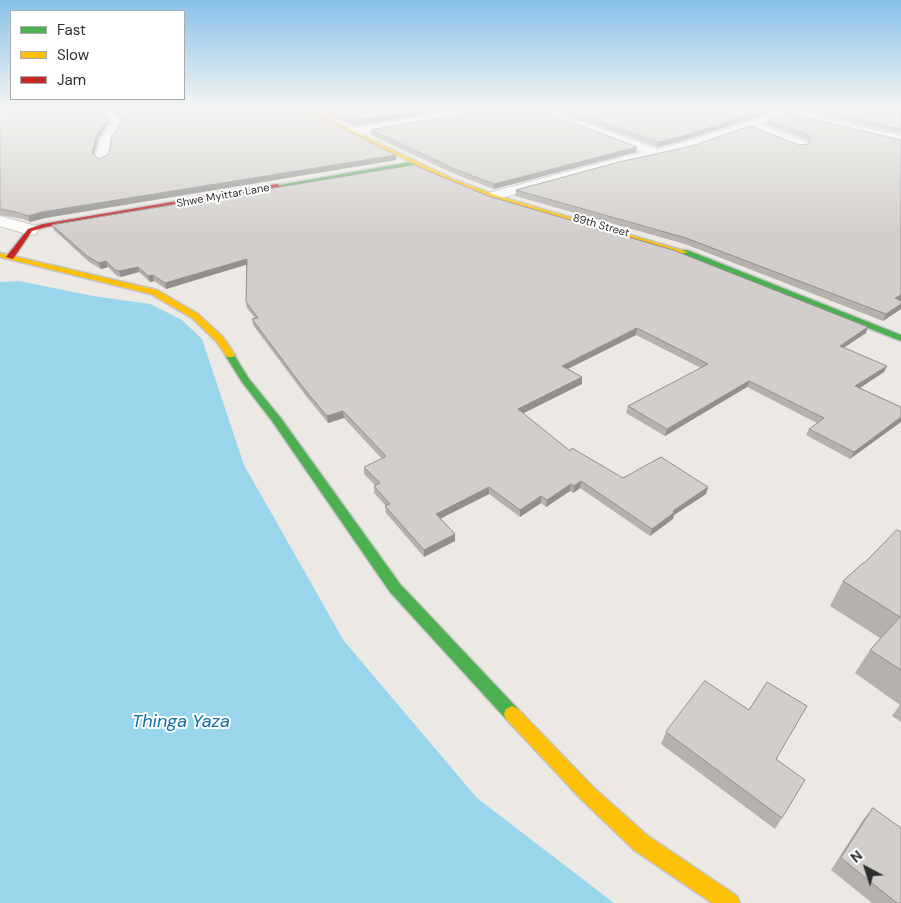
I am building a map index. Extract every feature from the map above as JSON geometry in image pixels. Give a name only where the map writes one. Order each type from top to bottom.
[{"type":"street","points":[[102,159],[104,151]]},
{"type":"street","name":"89th Street","points":[[390,151],[450,180],[493,196],[678,250],[899,335]]},
{"type":"street","points":[[652,151],[657,153]]},
{"type":"street","points":[[493,196],[615,162],[665,151]]},
{"type":"street","name":"Shwe Myittar Lane","points":[[30,230],[61,221],[158,207],[417,164]]},
{"type":"street","points":[[0,221],[30,230],[5,256]]},
{"type":"street","points":[[5,256],[154,292],[195,316],[220,339],[245,380],[276,419],[401,595],[593,799],[641,844],[730,903]]},
{"type":"water","name":"Thinga Yaza","points":[[19,281],[93,296],[150,304],[182,320],[202,339],[244,465],[344,641],[477,798],[614,903],[0,903],[0,282]]},
{"type":"building","points":[[0,151],[92,151],[92,153],[99,159],[109,154],[109,151],[388,151],[396,155],[42,212],[28,216],[0,209]]},
{"type":"building","points":[[416,151],[621,151],[494,184],[457,170]]},
{"type":"building","points":[[669,151],[901,151],[901,295],[895,298],[901,301],[901,304],[886,314],[686,238],[516,190],[619,162]]},
{"type":"building","points":[[414,165],[488,196],[673,250],[868,327],[840,346],[887,366],[855,386],[901,407],[901,417],[854,452],[809,429],[824,418],[749,381],[667,429],[628,406],[708,364],[637,328],[562,366],[582,377],[518,409],[570,451],[572,448],[623,478],[661,457],[708,487],[673,511],[675,512],[652,529],[581,481],[574,486],[571,484],[547,500],[541,496],[520,510],[489,487],[436,514],[455,534],[424,550],[385,506],[390,504],[374,486],[380,483],[364,467],[385,457],[385,455],[343,411],[327,416],[305,390],[252,319],[258,318],[246,302],[247,259],[165,283],[153,275],[148,276],[138,267],[119,271],[115,270],[106,261],[99,263],[87,256],[52,225]]},
{"type":"building","points":[[897,530],[901,532],[901,670],[870,650],[900,617],[843,581]]},
{"type":"building","points":[[705,681],[749,710],[767,682],[807,706],[776,759],[805,780],[782,818],[666,732]]},
{"type":"building","points":[[873,808],[901,828],[901,903],[897,903],[841,858]]},
{"type":"traffic: fast","points":[[277,186],[417,163]]},
{"type":"traffic: fast","points":[[684,252],[901,338]]},
{"type":"traffic: fast","points":[[230,355],[245,380],[276,419],[395,588],[512,714]]},
{"type":"traffic: slow","points":[[391,151],[451,180],[493,196],[684,252]]},
{"type":"traffic: slow","points":[[0,255],[154,292],[195,316],[220,339],[230,355]]},
{"type":"traffic: slow","points":[[512,714],[587,793],[641,843],[730,903]]},
{"type":"traffic: jam","points":[[10,257],[30,230],[45,225],[277,186]]}]
